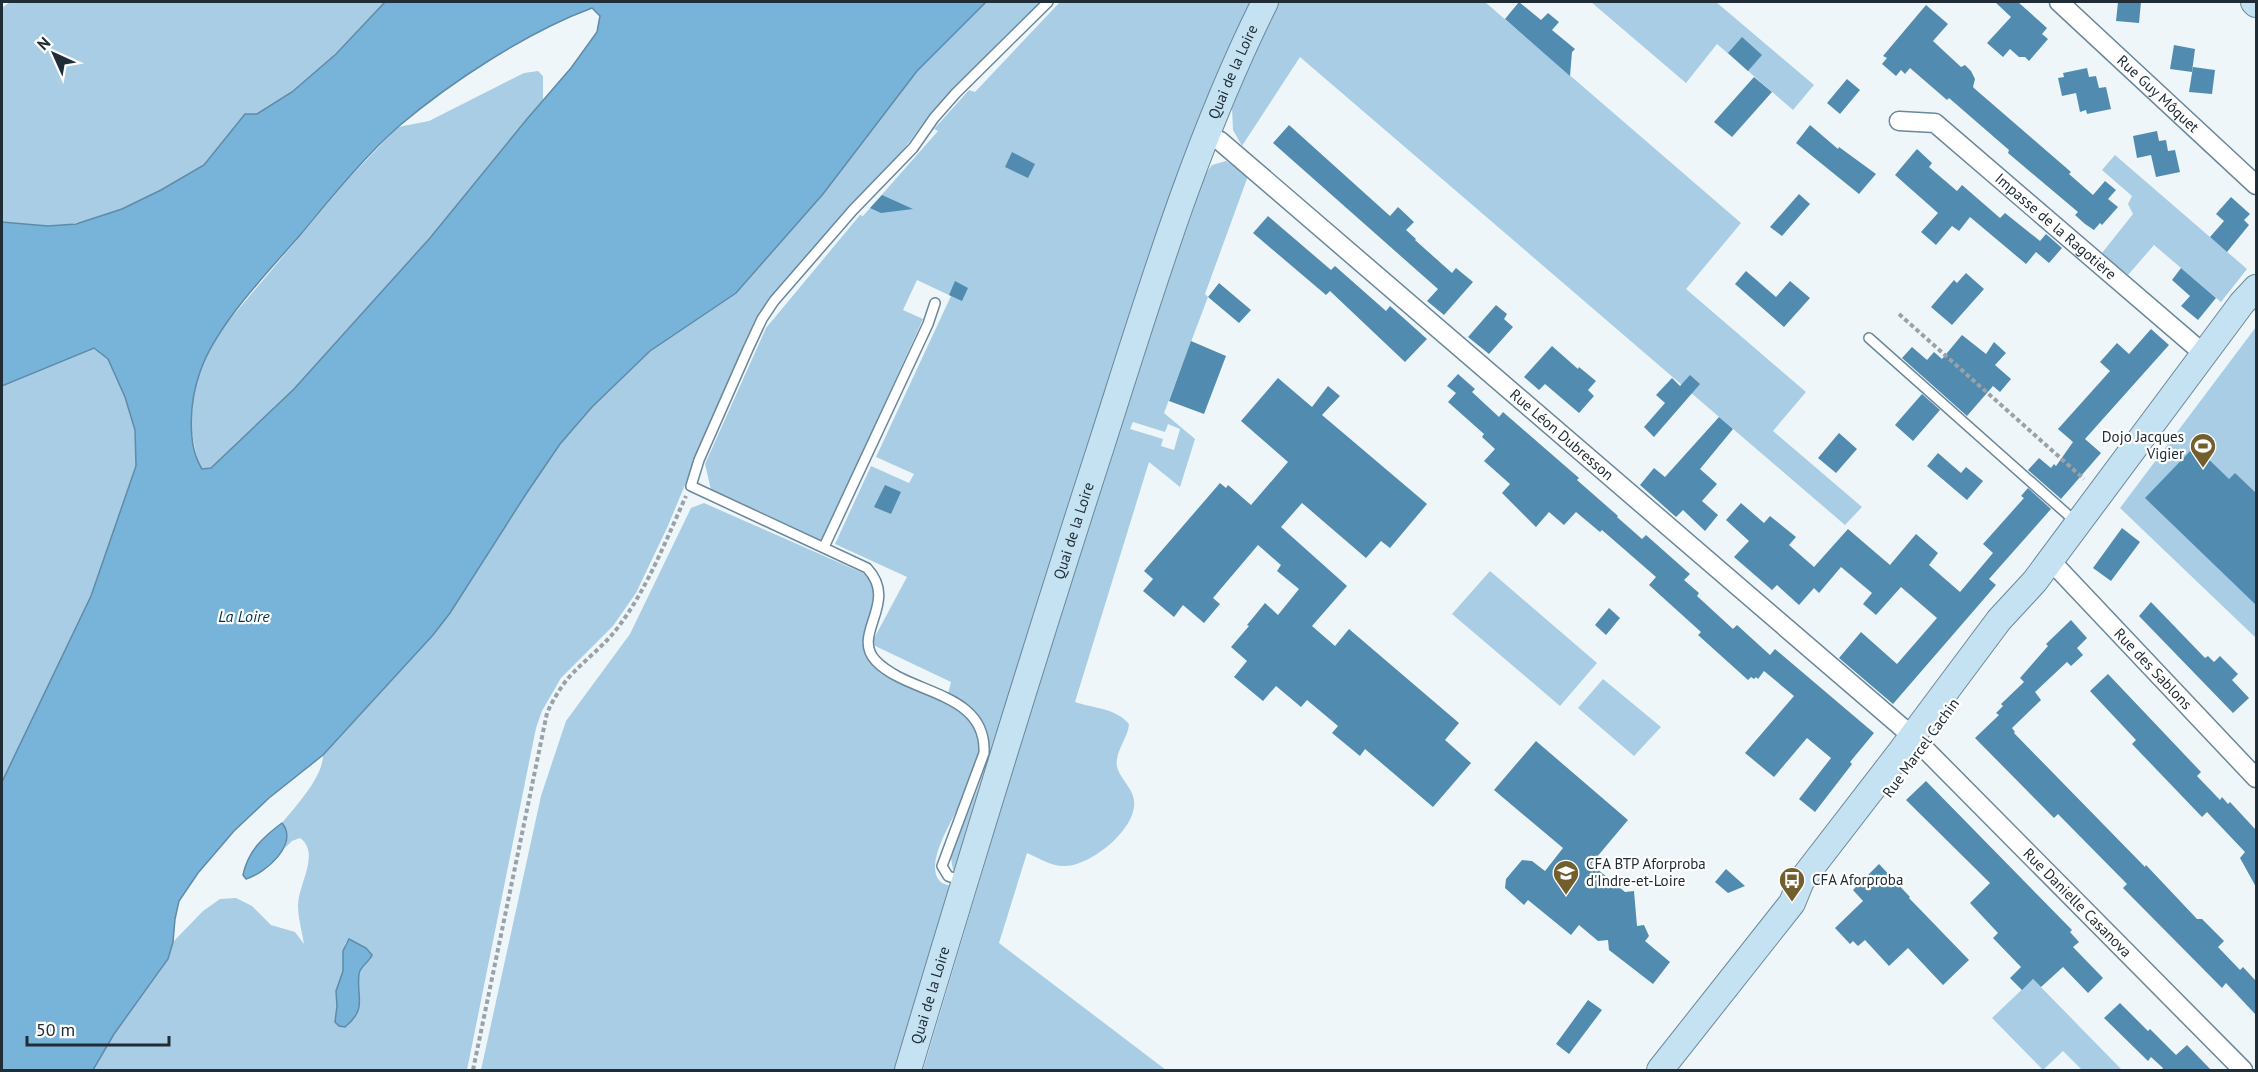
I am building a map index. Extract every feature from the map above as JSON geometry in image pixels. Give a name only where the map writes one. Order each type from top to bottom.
[{"type":"main road","name":"Quai de la Loire","points":[[908,1071],[964,881],[1156,275],[1247,37],[1265,2]]},
{"type":"main road","name":"Rue Marcel Cachin","points":[[1660,1071],[1792,903],[1801,881],[1918,741],[1999,620],[2035,580],[2242,303],[2256,288]]},
{"type":"street","name":"Rue Guy Môquet","points":[[2060,2],[2256,185]]},
{"type":"street","name":"Impasse de la Ragotière","points":[[1899,121],[1935,123],[2204,354]]},
{"type":"street","name":"Rue Léon Dubresson","points":[[1208,135],[1220,141],[1918,741]]},
{"type":"street","name":"Rue des Sablons","points":[[2050,560],[2256,778]]},
{"type":"street","name":"Rue Danielle Casanova","points":[[1918,741],[2243,1071]]},
{"type":"lane","points":[[964,881],[948,876],[942,866],[984,753],[984,737],[975,719],[949,699],[886,669],[871,654],[868,642],[879,596],[877,579],[867,568],[691,486],[699,460],[748,348],[774,301],[853,210],[913,148],[934,118],[956,93],[1048,2]]},
{"type":"lane","points":[[824,547],[882,427],[928,324],[935,303]]},
{"type":"lane","points":[[1869,338],[2077,523]]},
{"type":"path","points":[[1899,314],[2100,493]]},
{"type":"path","points":[[473,1071],[518,845],[547,714],[553,699],[571,675],[602,648],[632,608],[644,588],[691,486]]},
{"type":"shaded area","points":[[10,2],[385,2],[310,78],[276,103],[257,114],[243,117],[215,154],[204,166],[189,176],[150,197],[107,214],[65,225],[36,226],[2,222],[2,8]]},
{"type":"shaded area","points":[[986,2],[1042,2],[929,115],[904,149],[837,220],[760,314],[747,337],[667,528],[636,593],[613,626],[561,678],[542,711],[536,728],[467,1070],[93,1070],[114,1034],[168,959],[173,942],[203,911],[220,899],[236,898],[252,906],[271,925],[295,932],[304,944],[298,905],[309,861],[309,852],[306,844],[300,838],[292,841],[285,848],[287,835],[282,823],[314,782],[322,764],[323,755],[433,635],[450,613],[560,444],[592,407],[650,351],[736,293],[823,194],[917,71]],"holes":[[[349,939],[371,959],[360,970],[335,1021],[336,991],[343,971],[345,944]]]},
{"type":"shaded area","points":[[1060,2],[1253,2],[956,874],[951,858],[983,773],[989,740],[986,728],[965,704],[948,694],[951,682],[871,644],[907,577],[835,544],[871,466],[909,483],[914,474],[876,457],[951,296],[917,280],[903,310],[923,319],[822,541],[711,490],[705,464],[766,328],[860,215],[863,216],[938,131],[934,129],[969,90],[975,92]]},
{"type":"shaded area","points":[[1279,2],[1485,2],[1741,223],[1686,289],[1806,392],[1773,431],[1862,507],[1845,525],[1300,57],[1242,146],[1233,130],[1232,108],[1256,49]]},
{"type":"shaded area","points":[[1591,2],[1716,2],[1814,85],[1793,110],[1717,44],[1686,83]]},
{"type":"shaded area","points":[[538,71],[543,76],[543,100],[430,238],[294,389],[211,468],[202,469],[198,462],[191,429],[191,400],[200,370],[220,331],[350,177],[398,127],[429,121],[524,73]]},
{"type":"shaded area","points":[[2115,155],[2247,269],[2221,302],[2154,245],[2128,275],[2102,253],[2133,214],[2128,204],[2132,196],[2102,170]]},
{"type":"shaded area","points":[[1226,161],[1248,176],[1205,294],[1208,297],[1164,413],[1195,439],[1180,487],[1149,462],[1075,702],[1111,712],[1129,724],[1118,754],[1117,765],[1133,795],[1133,811],[1129,822],[1111,843],[1100,852],[1077,864],[1056,865],[1027,853],[999,943],[1166,1070],[923,1070],[1076,558],[1170,271],[1204,176],[1212,165]],"holes":[[[1133,422],[1165,432],[1168,424],[1180,429],[1174,450],[1161,446],[1163,439],[1130,429]]]},
{"type":"shaded area","name":"Dojo Jacques Vigier","points":[[2256,327],[2256,638],[2120,508]]},
{"type":"shaded area","points":[[94,348],[108,359],[125,397],[135,430],[136,466],[91,596],[2,782],[2,386]]},
{"type":"shaded area","points":[[704,503],[865,574],[874,588],[875,596],[871,660],[884,673],[901,683],[957,709],[970,721],[978,739],[978,762],[943,839],[936,860],[935,869],[940,882],[952,886],[898,1070],[481,1070],[541,796],[566,721],[630,634],[691,508]]},
{"type":"shaded area","points":[[1490,571],[1597,663],[1560,706],[1452,614]]},
{"type":"shaded area","points":[[1603,679],[1661,727],[1634,756],[1578,708]]},
{"type":"shaded area","points":[[2033,979],[2122,1070],[2082,1070],[2063,1051],[2043,1070],[1992,1018]]},
{"type":"water","name":"La Loire","points":[[385,2],[986,2],[917,71],[823,194],[736,293],[650,351],[592,407],[560,444],[450,613],[433,635],[323,755],[269,798],[234,831],[198,873],[179,901],[168,959],[114,1034],[93,1070],[2,1070],[2,782],[91,596],[136,466],[135,430],[125,397],[108,359],[94,348],[2,386],[2,222],[48,226],[76,224],[122,209],[161,190],[204,165],[245,114],[257,114],[292,92],[336,54]],"holes":[[[592,8],[600,16],[597,32],[571,68],[430,238],[294,389],[211,468],[202,469],[194,447],[191,421],[197,383],[208,354],[244,300],[348,178],[399,126],[466,76],[516,44],[567,18]]]},
{"type":"water","points":[[282,823],[286,831],[286,840],[278,857],[262,871],[246,879],[243,875],[245,866],[253,852],[263,839]]},
{"type":"water","points":[[349,939],[366,948],[372,955],[359,974],[359,1008],[345,1027],[335,1022],[336,991],[343,971],[343,951]]},
{"type":"building","points":[[1519,2],[1541,20],[1548,13],[1559,22],[1552,30],[1575,49],[1572,52],[1570,76],[1505,19]]},
{"type":"building","points":[[1995,2],[2018,2],[2047,28],[2042,34],[2048,39],[2029,61],[2025,57],[2019,57],[2010,49],[2003,57],[1987,43],[2011,17]]},
{"type":"building","points":[[2118,2],[2141,2],[2139,23],[2116,21]]},
{"type":"building","points":[[1926,5],[1948,24],[1933,41],[1961,67],[1965,65],[1971,71],[1975,79],[1973,87],[1975,89],[2071,172],[2069,174],[2093,195],[2105,181],[2116,190],[2108,199],[2118,207],[2102,225],[2100,223],[2094,230],[2085,224],[2075,215],[2078,212],[2008,153],[2009,150],[1910,68],[1905,74],[1901,70],[1896,76],[1882,64],[1887,58],[1883,56]]},
{"type":"building","points":[[1742,37],[1762,55],[1748,71],[1728,53]]},
{"type":"building","points":[[2174,45],[2195,49],[2192,72],[2170,69]]},
{"type":"building","points":[[2193,67],[2215,70],[2212,94],[2189,92]]},
{"type":"building","points":[[2087,68],[2089,77],[2096,76],[2099,88],[2106,87],[2111,109],[2087,114],[2086,110],[2080,112],[2076,93],[2062,96],[2058,78],[2064,77],[2063,73]]},
{"type":"building","points":[[1754,77],[1772,92],[1732,137],[1714,122]]},
{"type":"building","points":[[1847,79],[1860,90],[1840,114],[1827,103]]},
{"type":"building","points":[[1289,125],[1390,216],[1398,207],[1414,222],[1406,230],[1415,240],[1452,273],[1456,268],[1473,282],[1444,315],[1427,301],[1438,289],[1273,143]]},
{"type":"building","points":[[1810,125],[1838,149],[1839,147],[1876,174],[1859,194],[1796,143]]},
{"type":"building","points":[[2157,131],[2159,141],[2166,140],[2168,151],[2175,150],[2180,172],[2156,177],[2151,155],[2137,158],[2133,136]]},
{"type":"building","points":[[1917,149],[1932,163],[1929,167],[1957,191],[1962,185],[2000,218],[2005,213],[2040,241],[2046,234],[2062,248],[2049,263],[2036,252],[2026,264],[1970,217],[1959,231],[1952,226],[1936,245],[1921,232],[1938,213],[1895,175]]},
{"type":"building","points":[[1012,152],[1035,164],[1028,178],[1005,167]]},
{"type":"building","points":[[1799,194],[1810,204],[1782,236],[1770,227]]},
{"type":"building","points":[[882,195],[913,209],[881,213],[870,208]]},
{"type":"building","points":[[2231,197],[2250,214],[2244,220],[2249,225],[2227,252],[2210,237],[2224,221],[2216,214]]},
{"type":"building","points":[[1268,216],[1331,270],[1335,266],[1386,311],[1390,306],[1427,339],[1405,362],[1330,291],[1326,295],[1253,233]]},
{"type":"building","points":[[2181,268],[2216,298],[2198,320],[2181,306],[2190,296],[2172,280]]},
{"type":"building","points":[[1746,271],[1776,297],[1790,281],[1810,298],[1784,327],[1735,284]]},
{"type":"building","points":[[1966,273],[1984,289],[1952,325],[1931,307],[1954,280],[1957,283]]},
{"type":"building","points":[[955,281],[968,288],[962,301],[949,295]]},
{"type":"building","points":[[1219,283],[1251,310],[1239,323],[1208,297]]},
{"type":"building","points":[[1496,305],[1507,314],[1504,319],[1513,327],[1489,354],[1468,337]]},
{"type":"building","points":[[2151,329],[2169,345],[2085,439],[2101,453],[2061,499],[2028,470],[2039,458],[2051,468],[2054,464],[2056,466],[2073,442],[2058,429],[2110,371],[2100,362],[2117,343],[2129,354]]},
{"type":"building","points":[[1962,335],[1986,354],[1994,342],[2006,353],[1995,365],[2011,379],[2000,392],[1993,386],[1967,416],[1902,358],[1912,347],[1927,360],[1934,352],[1942,359]]},
{"type":"building","points":[[1191,341],[1226,356],[1204,414],[1169,401]]},
{"type":"building","points":[[1552,346],[1578,369],[1579,367],[1596,381],[1588,390],[1594,396],[1579,413],[1545,384],[1539,390],[1524,377]]},
{"type":"building","points":[[1458,374],[1475,389],[1472,392],[1499,417],[1503,412],[1579,478],[1577,480],[1642,539],[1646,535],[1690,574],[1684,580],[1699,593],[1697,596],[1733,629],[1737,625],[1770,655],[1775,649],[1874,733],[1850,762],[1852,764],[1815,812],[1799,799],[1831,758],[1807,738],[1774,777],[1745,753],[1794,696],[1764,671],[1758,679],[1751,677],[1748,680],[1698,635],[1701,632],[1649,585],[1656,577],[1602,530],[1600,532],[1576,512],[1564,525],[1549,512],[1536,527],[1502,493],[1510,484],[1484,461],[1495,449],[1482,437],[1484,434],[1448,402],[1456,393],[1447,386]]},
{"type":"building","points":[[1690,375],[1700,384],[1654,437],[1644,427],[1665,403],[1656,395],[1672,378],[1680,386]]},
{"type":"building","points":[[1278,378],[1312,407],[1328,386],[1340,396],[1322,415],[1427,504],[1390,548],[1381,541],[1366,558],[1302,503],[1281,527],[1347,586],[1312,626],[1335,646],[1349,629],[1459,723],[1445,740],[1471,763],[1433,807],[1365,749],[1360,756],[1332,733],[1338,726],[1307,700],[1301,707],[1276,686],[1263,701],[1234,677],[1247,661],[1231,647],[1249,626],[1247,625],[1265,603],[1278,615],[1299,589],[1277,571],[1281,565],[1258,545],[1213,598],[1220,604],[1204,623],[1183,605],[1174,617],[1143,591],[1153,579],[1144,571],[1220,483],[1226,488],[1228,485],[1251,505],[1288,462],[1241,421]]},
{"type":"building","points":[[1922,394],[1940,410],[1913,441],[1895,425]]},
{"type":"building","points":[[1719,417],[1733,429],[1700,469],[1717,484],[1702,501],[1718,515],[1705,531],[1683,510],[1676,517],[1640,485],[1654,468],[1665,477]]},
{"type":"building","points":[[1839,433],[1857,449],[1836,473],[1818,458]]},
{"type":"building","points":[[2195,446],[2229,479],[2235,473],[2256,493],[2256,605],[2145,498]]},
{"type":"building","points":[[1938,453],[1961,473],[1966,467],[1983,481],[1967,500],[1927,466]]},
{"type":"building","points":[[885,485],[901,492],[891,514],[874,507]]},
{"type":"building","points":[[2028,488],[2051,509],[1989,579],[1996,585],[1893,704],[1839,658],[1861,632],[1897,664],[1937,618],[1901,587],[1876,615],[1863,604],[1872,593],[1841,567],[1819,593],[1814,588],[1799,605],[1777,585],[1772,590],[1734,557],[1749,541],[1726,520],[1741,503],[1764,523],[1770,516],[1796,537],[1789,545],[1814,567],[1848,529],[1890,565],[1916,534],[1938,553],[1929,565],[1960,592],[1993,553],[1983,544],[2024,498],[2021,496]]},
{"type":"building","points":[[2122,528],[2140,542],[2111,581],[2093,568]]},
{"type":"building","points":[[2151,602],[2205,658],[2208,656],[2214,662],[2220,656],[2238,674],[2232,680],[2249,698],[2233,713],[2139,616]]},
{"type":"building","points":[[1609,608],[1620,618],[1606,635],[1595,625]]},
{"type":"building","points":[[2071,620],[2087,638],[2077,648],[2083,655],[2071,666],[2067,662],[2035,692],[2041,700],[2012,728],[2014,733],[2197,919],[2202,919],[2224,941],[2218,947],[2240,970],[2243,967],[2256,981],[2256,1015],[2226,983],[2222,988],[2123,888],[2127,884],[2058,814],[2054,818],[1975,738],[1999,715],[1996,713],[2003,706],[2001,704],[2024,682],[2020,678],[2048,646],[2046,644]]},
{"type":"building","points":[[2108,674],[2201,772],[2197,776],[2220,800],[2222,797],[2228,804],[2230,802],[2256,830],[2256,887],[2240,858],[2245,852],[2207,812],[2202,817],[2132,744],[2136,740],[2090,691]]},
{"type":"building","points":[[1536,741],[1628,820],[1591,864],[1625,892],[1634,891],[1637,926],[1644,925],[1649,936],[1645,941],[1670,962],[1653,984],[1609,950],[1608,940],[1598,941],[1579,925],[1571,935],[1528,900],[1524,905],[1505,888],[1506,879],[1522,860],[1532,861],[1545,871],[1563,848],[1494,790]]},
{"type":"building","points":[[1926,781],[2072,930],[2070,932],[2079,942],[2073,947],[2103,978],[2088,993],[2063,967],[2041,987],[2033,979],[2022,990],[2010,978],[2021,967],[1993,938],[1998,933],[1970,903],[1990,883],[1906,800]]},
{"type":"building","points":[[1879,864],[1969,960],[1943,985],[1908,948],[1889,966],[1865,940],[1858,946],[1853,941],[1850,944],[1835,928],[1863,901],[1853,890]]},
{"type":"building","points":[[1726,869],[1745,886],[1728,893],[1715,882]]},
{"type":"building","points":[[1588,1000],[1602,1010],[1569,1054],[1556,1044]]},
{"type":"building","points":[[2120,1003],[2176,1055],[2187,1045],[2212,1071],[2161,1071],[2163,1068],[2151,1057],[2148,1061],[2104,1018]]},
{"type":"place","name":"Dojo Jacques Vigier","points":[[2203,469]]},
{"type":"place","name":"CFA BTP Aforproba d'Indre-et-Loire","points":[[1566,896]]},
{"type":"place","name":"CFA Aforproba","points":[[1792,903]]}]
